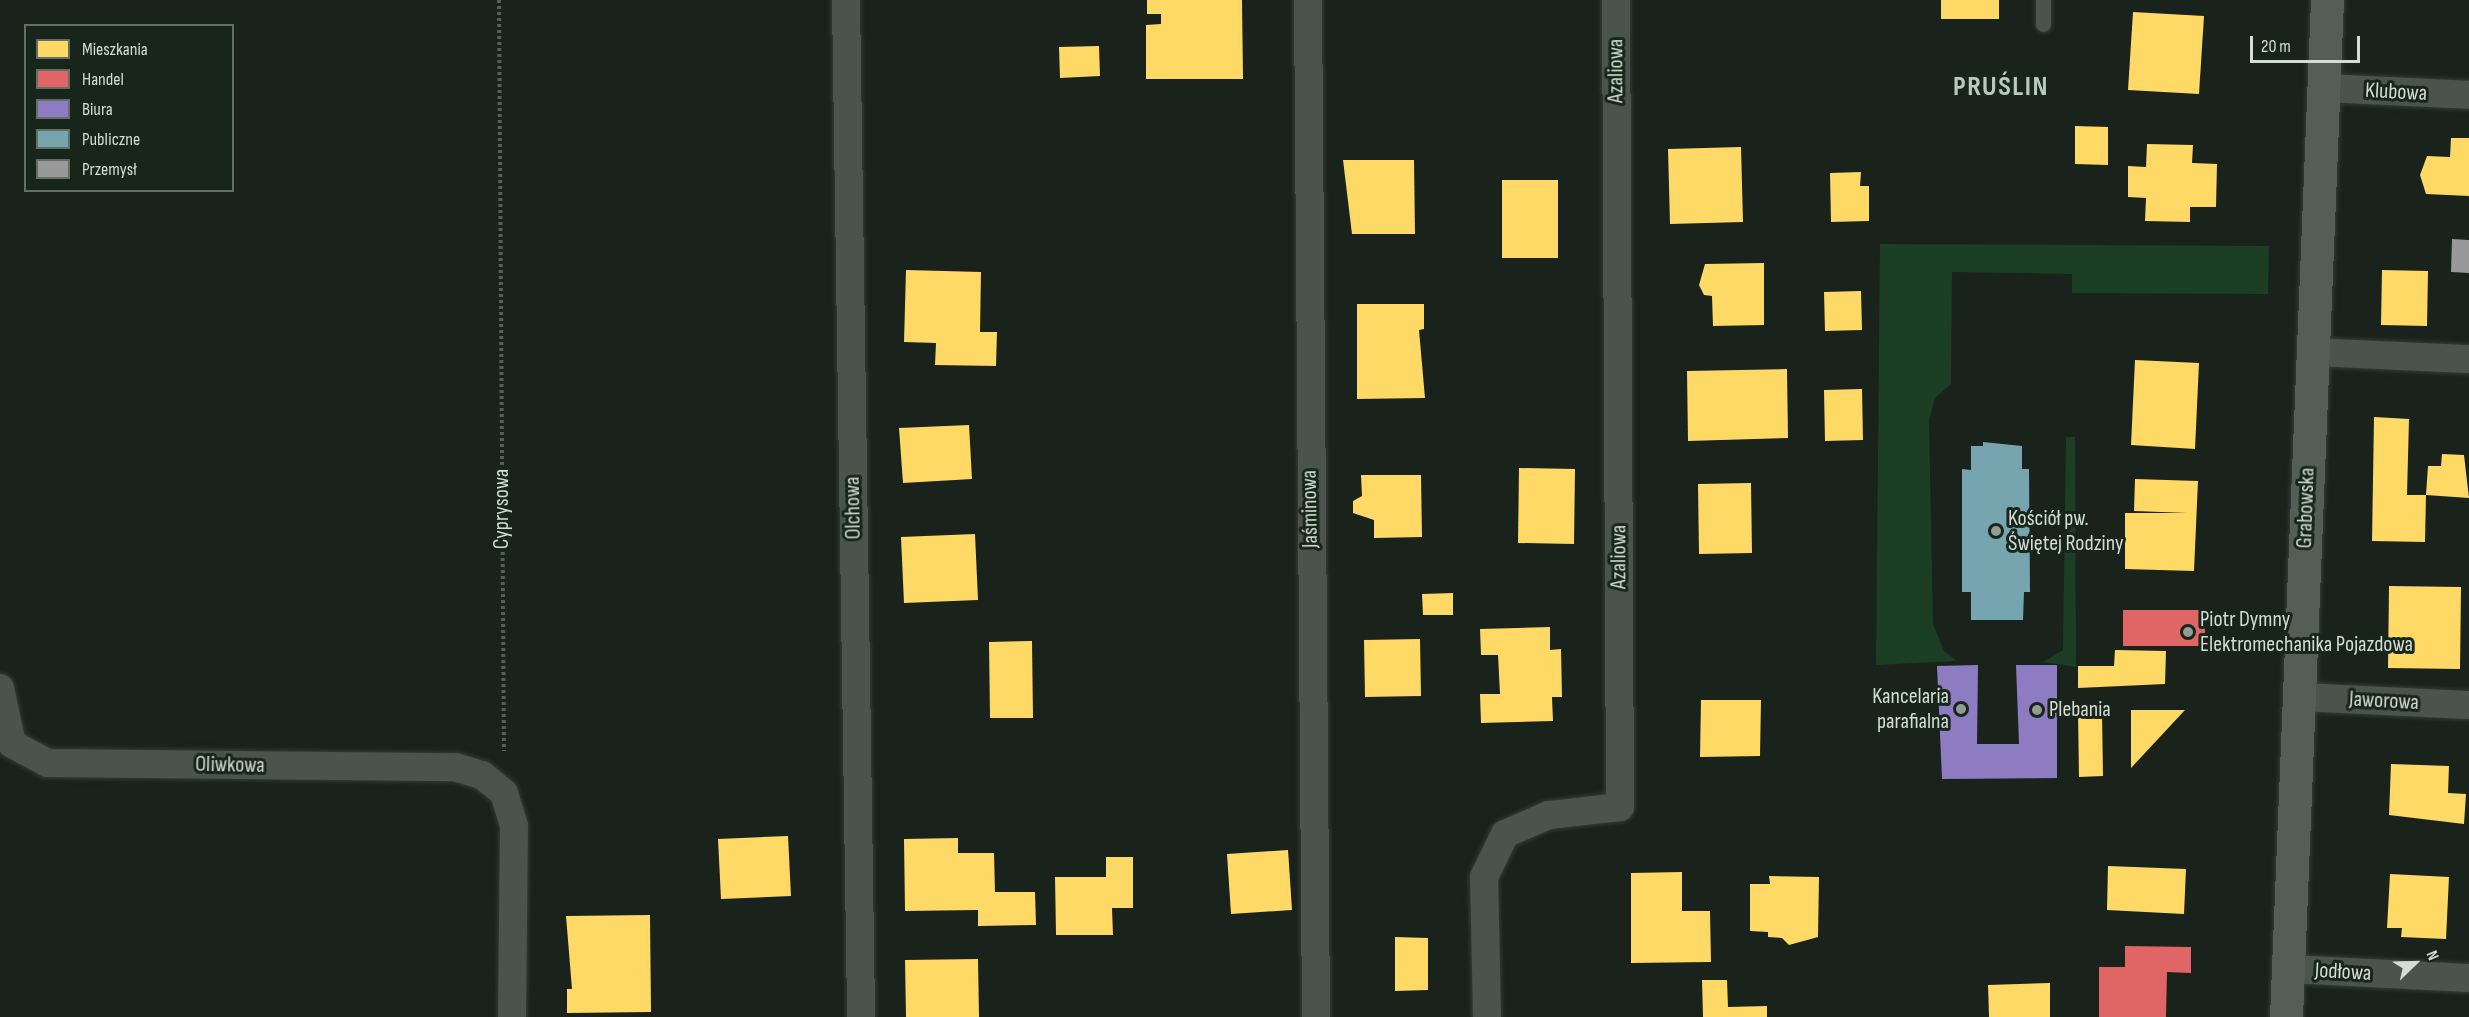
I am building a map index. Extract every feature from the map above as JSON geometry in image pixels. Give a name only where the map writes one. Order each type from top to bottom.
[{"type":"street","name":"Olchowa","points":[[846,0],[861,1017]]},
{"type":"street","name":"Jaśminowa","points":[[1308,0],[1316,1017]]},
{"type":"street","name":"Azaliowa","points":[[1487,1017],[1484,877],[1505,834],[1549,815],[1620,807],[1616,0]]},
{"type":"street","name":"Grabowska","points":[[2286,1017],[2327,0]]},
{"type":"street","name":"Klubowa","points":[[2323,88],[2469,95]]},
{"type":"street","points":[[2312,352],[2469,359]]},
{"type":"street","name":"Oliwkowa","points":[[0,688],[12,744],[47,763],[455,767],[482,775],[504,793]]},
{"type":"street","name":"Jaworowa","points":[[2299,697],[2469,705]]},
{"type":"street","points":[[504,793],[514,826],[512,1017]]},
{"type":"street","name":"Jodłowa","points":[[2289,969],[2469,978]]},
{"type":"lane","points":[[2043,0],[2043,24]]},
{"type":"path","name":"Cyprysowa","points":[[499,0],[504,793]]},
{"type":"green space","points":[[1880,244],[2269,246],[2268,294],[2072,293],[2072,274],[1952,272],[1951,384],[1935,398],[1929,420],[1933,624],[1944,651],[1957,661],[1876,665]]},
{"type":"green space","points":[[2066,437],[2075,437],[2076,667],[2043,662],[2063,650]]},
{"type":"building: Mieszkania","points":[[1147,0],[1242,0],[1243,79],[1146,79],[1146,25],[1161,24],[1161,14],[1147,14]]},
{"type":"building: Mieszkania","points":[[1941,0],[1999,0],[1999,19],[1941,19]]},
{"type":"building: Mieszkania","points":[[2133,12],[2204,16],[2199,94],[2128,90]]},
{"type":"building: Mieszkania","points":[[1099,46],[1100,76],[1060,78],[1059,47]]},
{"type":"building: Mieszkania","points":[[2075,126],[2108,127],[2108,165],[2075,164]]},
{"type":"building: Mieszkania","points":[[2451,138],[2469,138],[2469,196],[2426,194],[2420,175],[2427,156],[2450,157]]},
{"type":"building: Mieszkania","points":[[2147,144],[2193,145],[2192,163],[2217,164],[2216,207],[2190,207],[2190,222],[2145,221],[2146,198],[2128,197],[2128,166],[2146,167]]},
{"type":"building: Mieszkania","points":[[1741,147],[1743,222],[1670,224],[1668,149]]},
{"type":"building: Mieszkania","points":[[1343,160],[1414,160],[1415,234],[1352,234]]},
{"type":"building: Mieszkania","points":[[1861,172],[1860,186],[1869,186],[1869,221],[1831,222],[1830,173]]},
{"type":"building: Mieszkania","points":[[1502,180],[1558,180],[1558,258],[1502,258]]},
{"type":"building: Mieszkania","points":[[1764,263],[1764,325],[1713,326],[1712,296],[1704,295],[1699,285],[1705,264]]},
{"type":"building: Mieszkania","points":[[906,270],[981,272],[980,332],[997,332],[996,366],[935,365],[936,343],[904,342]]},
{"type":"building: Mieszkania","points":[[2382,270],[2428,271],[2427,326],[2381,325]]},
{"type":"building: Mieszkania","points":[[1861,291],[1862,330],[1825,331],[1824,292]]},
{"type":"building: Mieszkania","points":[[1357,304],[1424,304],[1424,329],[1419,330],[1425,398],[1357,399]]},
{"type":"building: Mieszkania","points":[[2135,360],[2199,363],[2195,449],[2131,445]]},
{"type":"building: Mieszkania","points":[[1787,369],[1788,438],[1688,441],[1687,371]]},
{"type":"building: Mieszkania","points":[[1862,389],[1863,440],[1825,441],[1824,390]]},
{"type":"building: Mieszkania","points":[[2374,417],[2409,419],[2407,495],[2426,495],[2425,542],[2372,541]]},
{"type":"building: Mieszkania","points":[[969,425],[972,479],[903,483],[899,428]]},
{"type":"building: Mieszkania","points":[[2442,454],[2464,455],[2469,498],[2426,495],[2428,466],[2441,466]]},
{"type":"building: Mieszkania","points":[[1519,468],[1575,469],[1574,544],[1518,543]]},
{"type":"building: Mieszkania","points":[[1361,475],[1421,475],[1422,537],[1374,538],[1374,520],[1353,513],[1353,501],[1362,496]]},
{"type":"building: Mieszkania","points":[[2135,479],[2198,481],[2194,571],[2125,569],[2125,513],[2187,513],[2134,511]]},
{"type":"building: Mieszkania","points":[[1751,483],[1752,553],[1699,554],[1698,484]]},
{"type":"building: Mieszkania","points":[[975,534],[978,600],[904,603],[901,537]]},
{"type":"building: Mieszkania","points":[[2389,586],[2461,587],[2460,669],[2388,668]]},
{"type":"building: Mieszkania","points":[[1453,593],[1453,615],[1423,615],[1422,594]]},
{"type":"building: Mieszkania","points":[[1550,627],[1550,650],[1561,649],[1562,697],[1552,697],[1553,721],[1481,723],[1480,694],[1500,694],[1498,655],[1481,655],[1480,629]]},
{"type":"building: Mieszkania","points":[[1420,639],[1421,696],[1365,697],[1364,640]]},
{"type":"building: Mieszkania","points":[[1032,641],[1033,718],[990,718],[989,642]]},
{"type":"building: Mieszkania","points":[[2115,650],[2166,651],[2165,684],[2078,688],[2078,666],[2114,666]]},
{"type":"building: Mieszkania","points":[[1701,700],[1761,700],[1760,756],[1700,757]]},
{"type":"building: Mieszkania","points":[[2131,710],[2185,710],[2131,768]]},
{"type":"building: Mieszkania","points":[[2078,713],[2102,713],[2103,776],[2079,777]]},
{"type":"building: Mieszkania","points":[[2391,764],[2449,766],[2448,793],[2466,794],[2464,824],[2389,815]]},
{"type":"building: Mieszkania","points":[[788,836],[791,896],[721,899],[718,839]]},
{"type":"building: Mieszkania","points":[[958,838],[958,853],[994,853],[995,892],[1035,892],[1036,925],[978,926],[978,910],[905,911],[904,839]]},
{"type":"building: Mieszkania","points":[[1288,850],[1292,910],[1231,914],[1227,854]]},
{"type":"building: Mieszkania","points":[[1106,857],[1133,857],[1133,908],[1112,908],[1113,935],[1056,935],[1055,877],[1106,877]]},
{"type":"building: Mieszkania","points":[[2108,866],[2186,869],[2184,914],[2107,910]]},
{"type":"building: Mieszkania","points":[[1682,872],[1682,911],[1710,911],[1711,962],[1631,963],[1631,873]]},
{"type":"building: Mieszkania","points":[[2390,874],[2449,877],[2446,939],[2401,937],[2402,928],[2387,928]]},
{"type":"building: Mieszkania","points":[[1769,876],[1819,877],[1818,937],[1789,945],[1782,938],[1768,937],[1768,932],[1750,931],[1750,884],[1770,884]]},
{"type":"building: Mieszkania","points":[[650,915],[651,1012],[567,1013],[567,989],[572,989],[566,916]]},
{"type":"building: Mieszkania","points":[[1395,937],[1428,938],[1428,990],[1395,991]]},
{"type":"building: Mieszkania","points":[[978,959],[979,1017],[906,1017],[905,960]]},
{"type":"building: Mieszkania","points":[[1702,980],[1727,980],[1728,1007],[1767,1006],[1767,1017],[1703,1017]]},
{"type":"building: Mieszkania","points":[[2050,983],[2050,1017],[1989,1017],[1988,985]]},
{"type":"building: Handel","points":[[2123,610],[2205,610],[2205,646],[2123,646]]},
{"type":"building: Handel","points":[[2125,946],[2191,947],[2191,973],[2167,972],[2166,1017],[2099,1017],[2099,967],[2125,967]]},
{"type":"building: Biura","name":"Plebania","points":[[1978,665],[1977,744],[2019,744],[2016,665],[2057,665],[2057,778],[1942,779],[1937,666]]},
{"type":"building: Publiczne","name":"Kościół pw. Świętej Rodziny","points":[[1983,442],[2022,446],[2022,469],[2029,469],[2030,592],[2024,592],[2023,620],[1971,620],[1971,592],[1962,592],[1962,469],[1971,470],[1971,446],[1983,446]]},
{"type":"building: Przemysł","points":[[2452,239],[2469,240],[2469,273],[2451,272]]},
{"type":"place","name":"Kościół pw. Świętej Rodziny","points":[[1996,531]]},
{"type":"place","name":"Piotr Dymny Elektromechanika Pojazdowa","points":[[2188,632]]},
{"type":"place","name":"Kancelaria parafialna","points":[[1961,709]]},
{"type":"place","name":"Plebania","points":[[2037,710]]},
{"type":"district","name":"PRUŚLIN","points":[[2001,87]]}]
